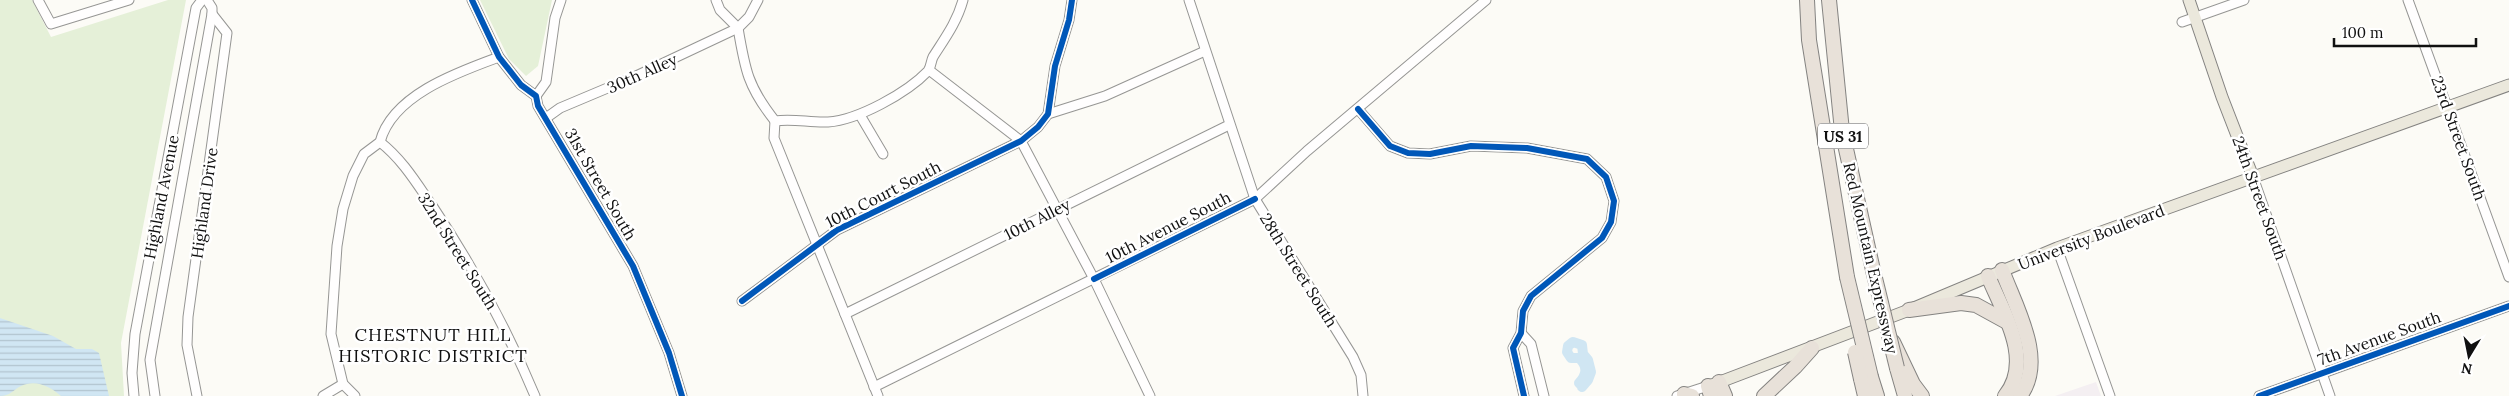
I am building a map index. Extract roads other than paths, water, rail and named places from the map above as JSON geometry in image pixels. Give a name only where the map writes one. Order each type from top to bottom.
[{"type":"highway","name":"Red Mountain Expressway","points":[[1807,0],[1809,40],[1840,235],[1836,246],[1866,378]]},
{"type":"highway","name":"Red Mountain Expressway","points":[[1829,0],[1842,131],[1888,334],[1901,366],[1905,396]]},
{"type":"highway","points":[[2002,270],[2032,352],[2031,374],[2020,396]]},
{"type":"highway","points":[[1988,276],[2016,347],[2017,361],[2013,383],[2004,396]]},
{"type":"highway","points":[[1908,310],[1961,303],[1982,308],[2007,322]]},
{"type":"highway","points":[[1764,396],[1812,348]]},
{"type":"highway","points":[[1901,366],[1922,396]]},
{"type":"highway","points":[[1865,396],[1866,378]]},
{"type":"highway","points":[[1866,378],[1878,396]]},
{"type":"highway","points":[[1713,388],[1725,396]]},
{"type":"main road","name":"24th Street South","points":[[2189,0],[2222,97],[2253,177]]},
{"type":"main road","name":"University Boulevard","points":[[1713,388],[2057,248],[2509,85]]},
{"type":"street","points":[[38,0],[51,24],[129,0]]},
{"type":"street","name":"Highland Avenue","points":[[134,396],[132,373],[134,334],[196,8],[202,0]]},
{"type":"street","name":"Highland Avenue","points":[[155,396],[150,360],[212,14],[212,8],[207,0]]},
{"type":"street","name":"31st Street South","points":[[472,0],[499,57],[522,85],[536,96],[538,106],[633,266],[669,354],[682,396]]},
{"type":"street","points":[[536,96],[546,82],[555,18],[561,0]]},
{"type":"street","points":[[716,0],[720,10],[738,28],[746,74],[759,102],[775,121],[774,138],[876,392]]},
{"type":"street","points":[[738,28],[750,17],[758,0]]},
{"type":"street","points":[[775,121],[787,119],[828,122],[860,115],[890,100],[929,70],[932,60],[953,28],[963,0]]},
{"type":"street","points":[[1072,0],[1069,20],[1055,66],[1048,114],[1105,96],[1206,51]]},
{"type":"street","name":"28th Street South","points":[[1189,0],[1254,199],[1353,357],[1361,375],[1364,396]]},
{"type":"street","name":"10th Avenue South","points":[[876,392],[1094,279],[1254,199],[1307,151],[1358,109],[1475,3],[1486,0]]},
{"type":"street","points":[[2182,22],[2244,0]]},
{"type":"street","name":"23rd Street South","points":[[2408,0],[2509,277]]},
{"type":"street","name":"Highland Drive","points":[[197,396],[187,345],[188,317],[227,33],[212,14]]},
{"type":"street","name":"30th Alley","points":[[546,118],[560,108],[636,76],[738,28]]},
{"type":"street","points":[[356,396],[343,384],[331,334],[338,246],[343,210],[353,176],[364,154],[380,142],[384,128],[392,116],[409,101],[455,73],[499,57]]},
{"type":"street","points":[[929,70],[1021,141],[1094,279],[1150,396]]},
{"type":"street","points":[[1358,109],[1390,146],[1408,153],[1430,154],[1478,146],[1527,148],[1587,160],[1606,177],[1614,201],[1611,222],[1602,238],[1532,296],[1524,311],[1520,334],[1513,348],[1524,396]]},
{"type":"street","name":"10th Court South","points":[[742,301],[806,256],[817,244],[837,230],[1021,141],[1038,128],[1048,114]]},
{"type":"street","points":[[860,115],[883,154]]},
{"type":"street","name":"10th Alley","points":[[845,314],[1229,125]]},
{"type":"street","name":"32nd Street South","points":[[380,142],[396,155],[461,250],[494,308],[535,396]]},
{"type":"street","name":"24th Street South","points":[[2253,177],[2330,396]]},
{"type":"street","points":[[2057,248],[2110,396]]},
{"type":"street","name":"7th Avenue South","points":[[2259,396],[2509,306]]},
{"type":"street","points":[[1520,334],[1531,344],[1544,396]]},
{"type":"street","points":[[323,396],[343,384]]},
{"type":"street","name":"University Boulevard","points":[[1684,395],[1713,388]]},
{"type":"water","points":[[0,318],[53,336],[76,349],[92,349],[99,353],[109,396],[61,396],[52,389],[32,383],[0,396]]},
{"type":"waterway","points":[[1582,386],[1579,383],[1585,374],[1584,364],[1579,358],[1571,358],[1567,352],[1568,346],[1573,342],[1582,345],[1583,354],[1588,360],[1591,372],[1588,380],[1582,387]]},
{"type":"district","name":"CHESTNUT HILL HISTORIC DISTRICT","points":[[433,344]]}]
